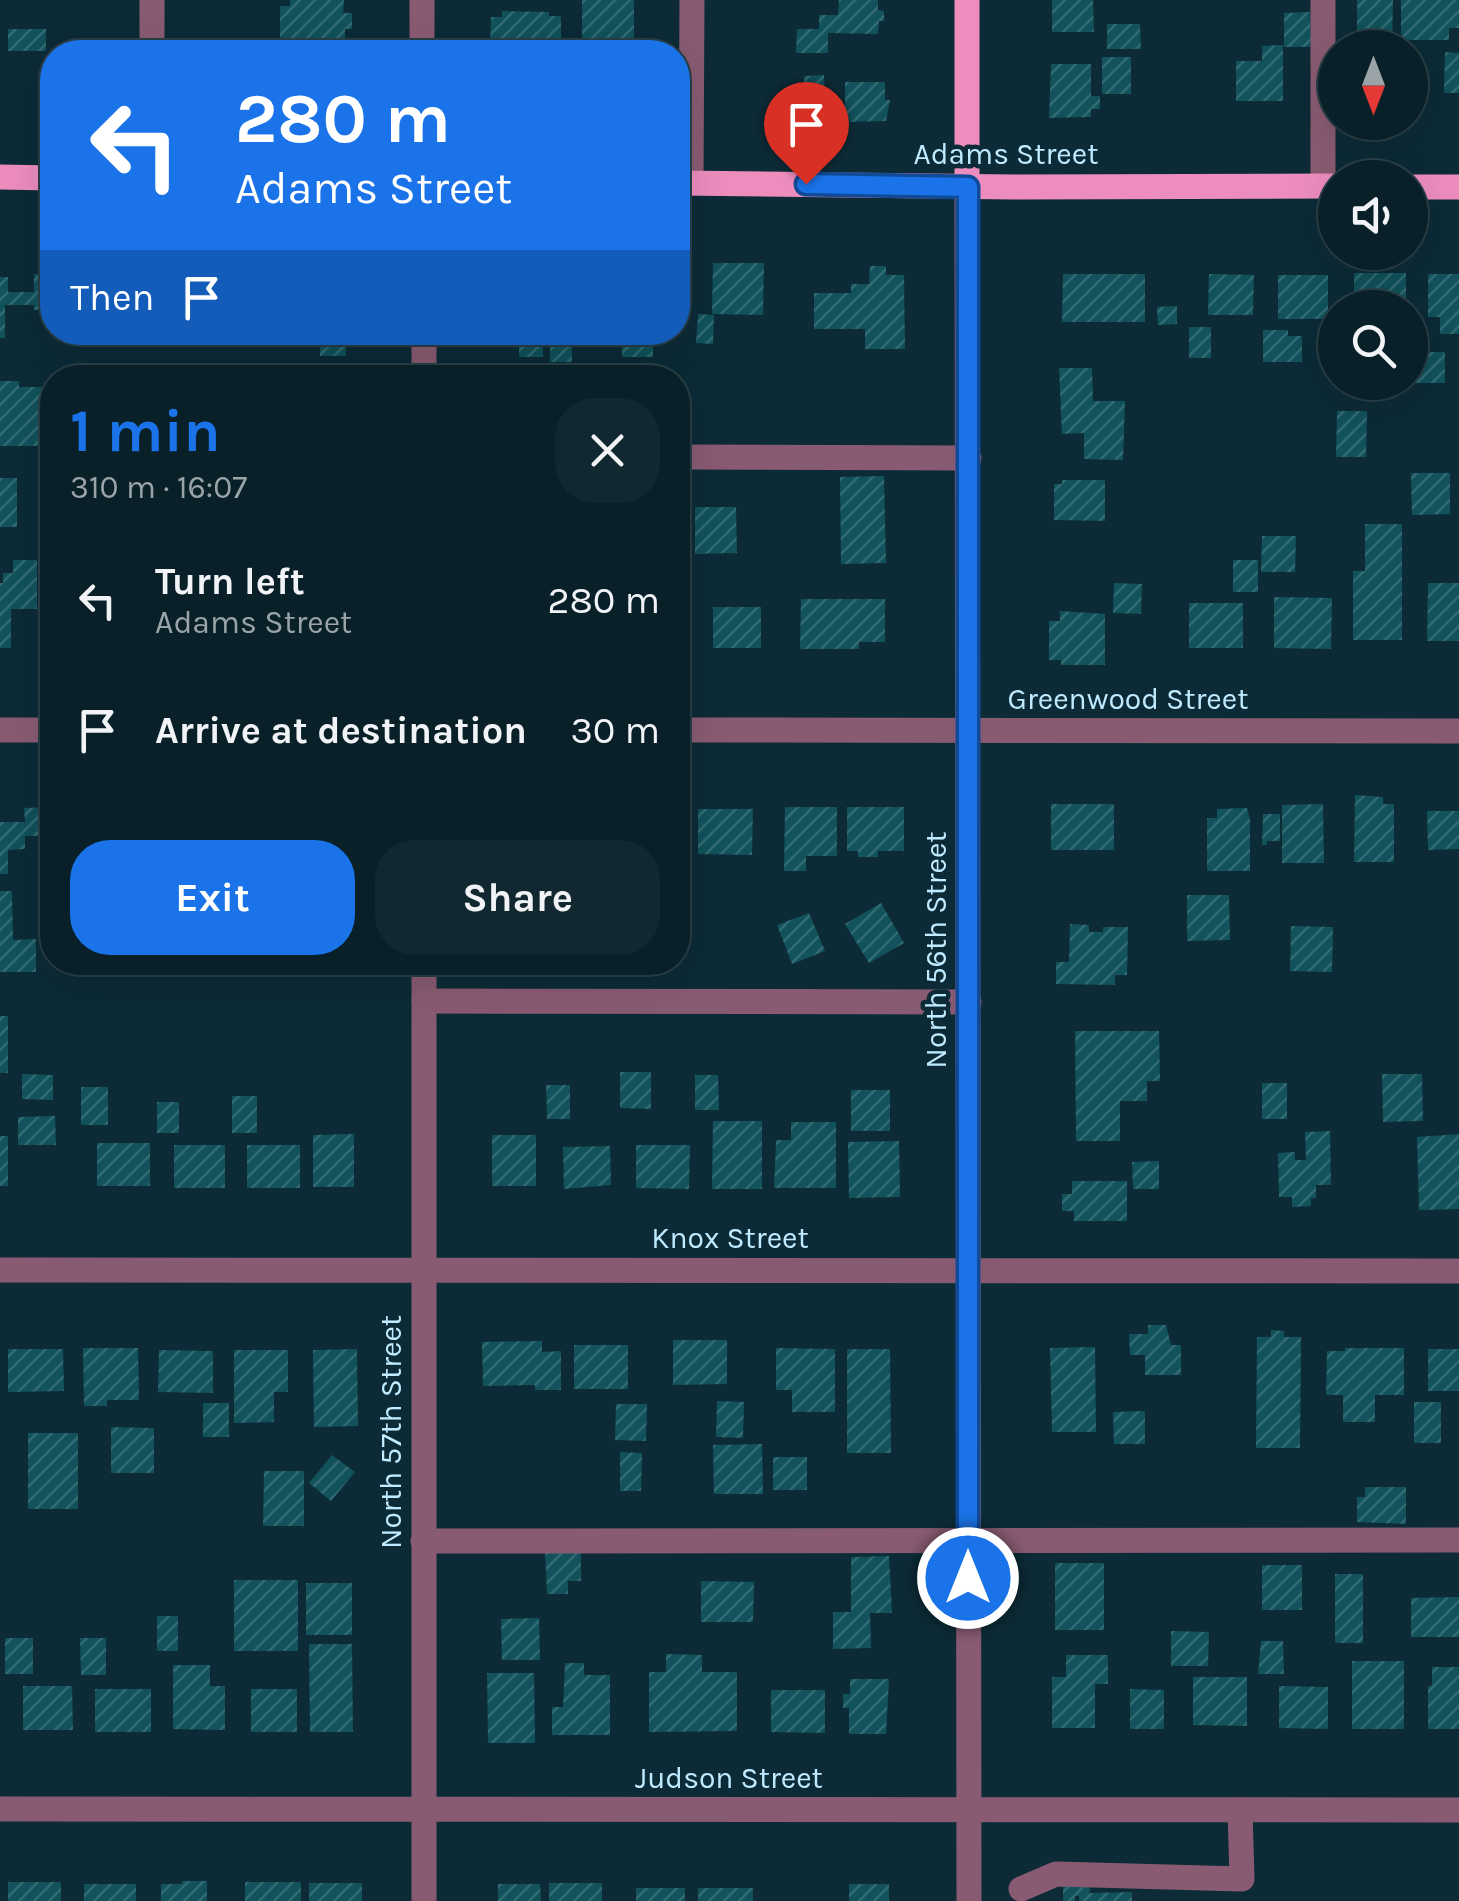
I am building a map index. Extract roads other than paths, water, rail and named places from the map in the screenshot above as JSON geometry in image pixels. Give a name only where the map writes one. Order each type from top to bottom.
[{"type":"main road","name":"North 56th Street","points":[[967,0],[968,187]]},
{"type":"main road","points":[[0,177],[40,178]]},
{"type":"main road","name":"Adams Street","points":[[690,183],[1318,186]]},
{"type":"main road","points":[[1428,186],[1459,187]]},
{"type":"street","points":[[152,0],[152,40]]},
{"type":"street","points":[[422,0],[422,40]]},
{"type":"street","points":[[690,46],[692,0]]},
{"type":"street","points":[[1323,0],[1328,160]]},
{"type":"street","name":"North 56th Street","points":[[968,187],[969,1901]]},
{"type":"street","points":[[690,457],[969,458]]},
{"type":"street","points":[[0,730],[40,730]]},
{"type":"street","name":"Greenwood Street","points":[[690,730],[1459,731]]},
{"type":"street","name":"North 57th Street","points":[[424,975],[424,1901]]},
{"type":"street","points":[[424,1000],[969,1002]]},
{"type":"street","name":"Knox Street","points":[[0,1270],[1459,1271]]},
{"type":"street","points":[[423,1541],[1459,1540]]},
{"type":"street","name":"Judson Street","points":[[0,1809],[1459,1810]]},
{"type":"street","points":[[1021,1888],[1056,1874],[1244,1890],[1240,1810]]}]
